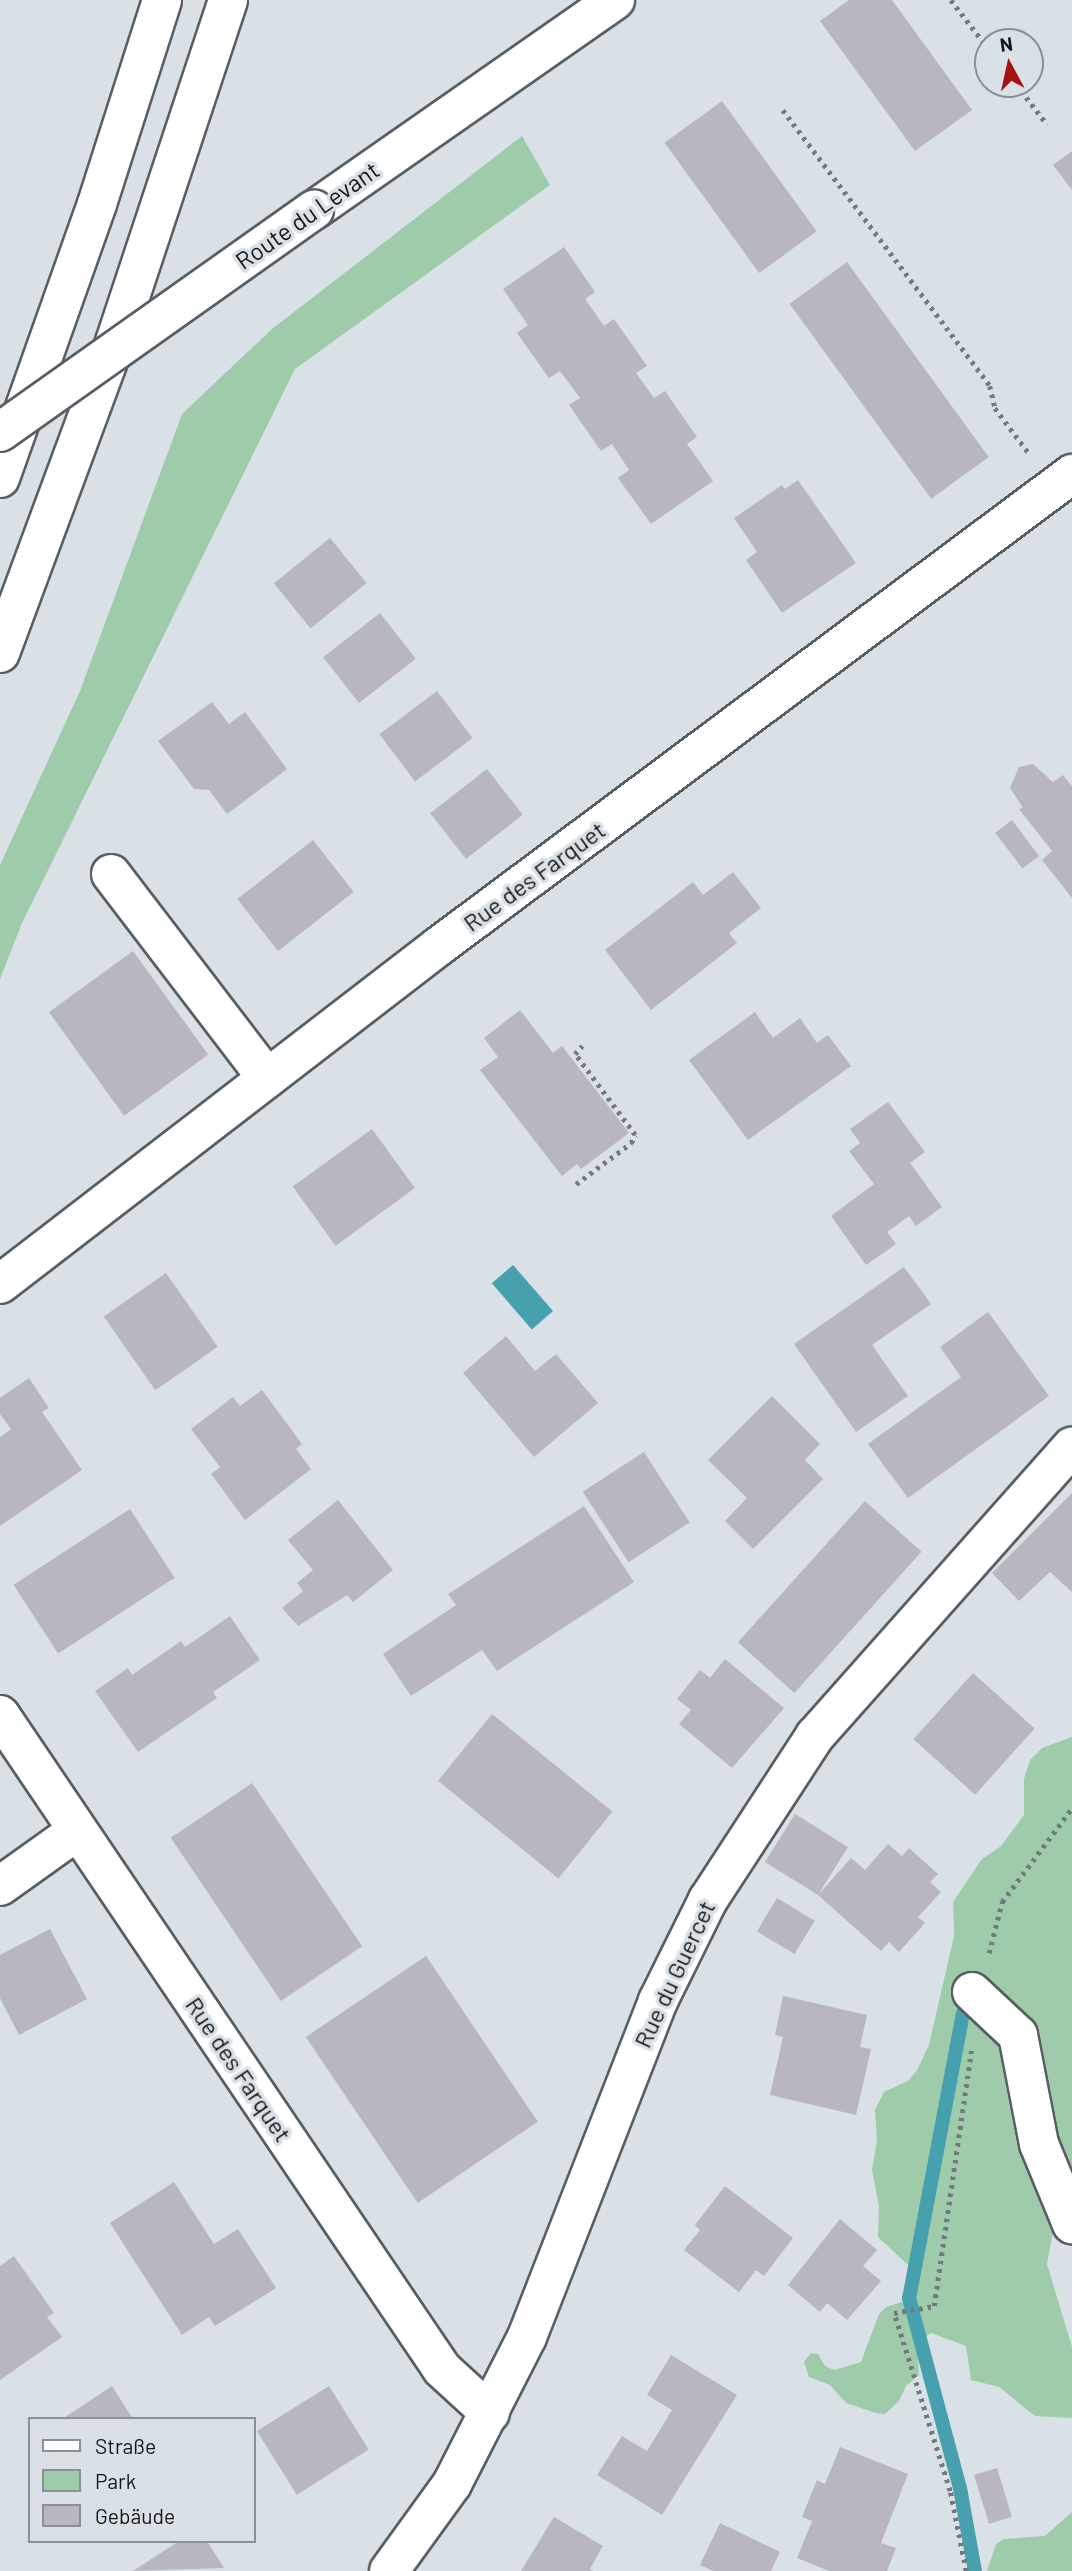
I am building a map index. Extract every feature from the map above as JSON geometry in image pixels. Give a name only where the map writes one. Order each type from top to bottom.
[{"type":"main road","points":[[0,478],[97,204],[162,0]]},
{"type":"main road","points":[[0,653],[116,342],[229,0]]},
{"type":"main road","name":"Route du Levant","points":[[0,432],[615,0]]},
{"type":"main road","name":"Rue des Farquet","points":[[0,1284],[267,1079],[1064,481]]},
{"type":"main road","points":[[111,874],[267,1079]]},
{"type":"main road","name":"Rue du Guercet","points":[[389,2571],[452,2484],[490,2413],[562,2254],[658,2001],[708,1900],[815,1736],[1072,1447]]},
{"type":"main road","name":"Rue des Farquet","points":[[0,1715],[442,2369],[490,2413]]},
{"type":"main road","points":[[0,1886],[77,1831]]},
{"type":"main road","points":[[975,1996],[1018,2035],[1039,2144],[1072,2224]]},
{"type":"path","points":[[951,0],[974,30]]},
{"type":"path","points":[[1027,98],[1047,124]]},
{"type":"path","points":[[783,110],[990,386],[995,408],[1064,481]]},
{"type":"path","points":[[576,1184],[631,1143],[635,1135],[575,1054],[582,1046]]},
{"type":"path","points":[[966,2571],[950,2491],[894,2313],[934,2306],[975,1996],[1002,1902],[1071,1810]]},
{"type":"green space","points":[[522,136],[550,185],[295,369],[22,923],[0,979],[0,865],[80,691],[182,414],[272,329]]},
{"type":"green space","points":[[1072,1737],[1072,2198],[1055,2221],[1047,2264],[1072,2347],[1072,2418],[1035,2416],[999,2387],[971,2380],[966,2346],[931,2333],[917,2341],[919,2375],[906,2386],[899,2401],[885,2414],[876,2413],[846,2403],[830,2385],[809,2377],[804,2362],[811,2353],[818,2354],[825,2366],[834,2370],[861,2362],[879,2314],[886,2307],[914,2298],[917,2291],[919,2283],[908,2265],[878,2237],[879,2207],[872,2170],[877,2140],[875,2110],[884,2092],[908,2081],[917,2070],[929,2045],[954,1936],[953,1902],[981,1860],[1001,1846],[1024,1815],[1024,1779],[1030,1760],[1042,1748]]},
{"type":"green space","points":[[1072,2512],[1072,2571],[987,2571],[996,2544],[1004,2539],[1045,2536]]},
{"type":"water","points":[[513,1265],[553,1311],[532,1329],[492,1283]]},
{"type":"building","points":[[849,0],[892,0],[972,110],[915,151],[820,21]]},
{"type":"building","points":[[722,101],[817,231],[759,273],[665,143]]},
{"type":"building","points":[[1072,151],[1072,190],[1053,165]]},
{"type":"building","points":[[564,247],[595,292],[585,299],[604,326],[614,319],[647,366],[636,373],[654,398],[665,391],[697,437],[687,444],[713,481],[651,524],[618,478],[629,470],[612,444],[601,451],[569,405],[580,398],[560,371],[549,378],[517,333],[528,325],[503,289]]},
{"type":"building","points":[[847,262],[989,457],[931,499],[790,304]]},
{"type":"building","points":[[798,480],[856,563],[782,613],[746,560],[757,552],[734,518],[782,485],[785,489]]},
{"type":"building","points":[[330,538],[367,583],[311,628],[274,583]]},
{"type":"building","points":[[380,613],[416,659],[359,703],[323,657]]},
{"type":"building","points":[[437,691],[473,738],[415,781],[379,734]]},
{"type":"building","points":[[212,702],[229,724],[245,712],[287,769],[227,814],[209,790],[194,789],[158,741]]},
{"type":"building","points":[[1033,764],[1053,782],[1063,775],[1072,786],[1072,898],[1042,860],[1052,851],[1019,809],[1023,808],[1010,788],[1019,767]]},
{"type":"building","points":[[487,769],[523,815],[466,859],[430,813]]},
{"type":"building","points":[[1012,820],[1039,856],[1022,869],[995,833]]},
{"type":"building","points":[[313,840],[354,892],[278,951],[237,899]]},
{"type":"building","points":[[733,872],[761,908],[729,933],[737,943],[651,1010],[605,950],[693,882],[703,895]]},
{"type":"building","points":[[133,951],[208,1055],[124,1116],[49,1012]]},
{"type":"building","points":[[520,1010],[553,1053],[562,1046],[629,1133],[581,1169],[577,1164],[562,1176],[480,1070],[498,1057],[484,1038]]},
{"type":"building","points":[[755,1012],[773,1038],[800,1018],[817,1043],[828,1035],[851,1066],[748,1140],[689,1060]]},
{"type":"building","points":[[888,1102],[925,1152],[910,1163],[942,1207],[916,1226],[909,1216],[887,1232],[896,1244],[866,1265],[831,1216],[874,1184],[849,1151],[860,1143],[850,1129]]},
{"type":"building","points":[[372,1129],[415,1188],[336,1246],[293,1187]]},
{"type":"building","points":[[904,1267],[931,1304],[872,1345],[908,1396],[856,1432],[794,1344]]},
{"type":"building","points":[[166,1273],[218,1347],[155,1390],[104,1317]]},
{"type":"building","points":[[988,1312],[1049,1396],[908,1498],[868,1444],[961,1377],[940,1347]]},
{"type":"building","points":[[506,1336],[535,1371],[556,1354],[598,1403],[534,1457],[463,1373]]},
{"type":"building","points":[[29,1378],[49,1408],[42,1412],[82,1470],[0,1526],[0,1437],[11,1429],[0,1414],[0,1398]]},
{"type":"building","points":[[262,1390],[302,1444],[296,1449],[311,1469],[245,1520],[211,1474],[220,1467],[191,1429],[233,1397],[240,1406]]},
{"type":"building","points":[[772,1396],[820,1444],[805,1460],[823,1479],[753,1549],[725,1521],[747,1498],[708,1460]]},
{"type":"building","points":[[644,1452],[690,1522],[629,1562],[583,1492]]},
{"type":"building","points":[[1072,1493],[1072,1592],[1050,1572],[1019,1601],[992,1573]]},
{"type":"building","points":[[338,1500],[393,1570],[353,1602],[347,1595],[298,1626],[282,1608],[303,1591],[297,1583],[313,1570],[288,1540]]},
{"type":"building","points":[[865,1501],[921,1552],[794,1693],[738,1642]]},
{"type":"building","points":[[584,1506],[634,1582],[497,1671],[482,1650],[411,1696],[383,1654],[456,1605],[448,1594]]},
{"type":"building","points":[[130,1509],[175,1578],[58,1653],[13,1585]]},
{"type":"building","points":[[230,1616],[260,1660],[213,1692],[217,1698],[138,1752],[95,1691],[128,1668],[132,1675],[181,1641],[185,1647]]},
{"type":"building","points":[[725,1659],[784,1708],[732,1768],[679,1724],[691,1710],[677,1699],[700,1670],[710,1678]]},
{"type":"building","points":[[973,1673],[1035,1729],[975,1795],[913,1739]]},
{"type":"building","points":[[492,1714],[612,1812],[558,1878],[438,1781]]},
{"type":"building","points":[[252,1783],[362,1946],[281,2001],[171,1838]]},
{"type":"building","points":[[795,1814],[848,1847],[818,1895],[765,1862]]},
{"type":"building","points":[[888,1844],[902,1856],[909,1848],[938,1874],[930,1882],[941,1892],[918,1917],[925,1923],[899,1952],[889,1942],[881,1951],[818,1895],[851,1858],[865,1870]]},
{"type":"building","points":[[777,1898],[815,1921],[795,1954],[757,1931]]},
{"type":"building","points":[[50,1929],[87,1999],[19,2035],[0,1998],[0,1955]]},
{"type":"building","points":[[426,1956],[538,2122],[418,2203],[306,2037]]},
{"type":"building","points":[[783,1996],[867,2015],[860,2047],[871,2049],[856,2115],[770,2095],[783,2037],[775,2035]]},
{"type":"building","points":[[174,2182],[214,2244],[238,2229],[276,2288],[215,2326],[209,2317],[182,2335],[110,2223]]},
{"type":"building","points":[[725,2186],[793,2238],[764,2276],[756,2270],[739,2292],[684,2250],[700,2230],[695,2225]]},
{"type":"building","points":[[840,2219],[877,2250],[863,2266],[881,2281],[847,2320],[827,2303],[820,2312],[788,2285]]},
{"type":"building","points":[[14,2256],[54,2313],[47,2317],[62,2337],[0,2380],[0,2266]]},
{"type":"building","points":[[671,2355],[737,2395],[662,2515],[597,2475],[622,2436],[647,2451],[672,2410],[647,2395]]},
{"type":"building","points":[[112,2386],[132,2417],[65,2417]]},
{"type":"building","points":[[329,2386],[369,2450],[297,2495],[257,2431]]},
{"type":"building","points":[[840,2447],[908,2474],[881,2543],[896,2548],[887,2571],[829,2571],[797,2558],[812,2521],[802,2517],[817,2480],[825,2484]]},
{"type":"building","points":[[997,2468],[1012,2517],[989,2524],[974,2475]]},
{"type":"building","points":[[554,2517],[603,2546],[590,2569],[593,2571],[521,2571]]},
{"type":"building","points":[[720,2523],[780,2552],[771,2571],[713,2571],[700,2565]]},
{"type":"building","points":[[176,2543],[208,2543],[224,2568],[133,2571]]},
{"type":"waterway","points":[[963,2013],[909,2298],[960,2488],[975,2571]]}]
